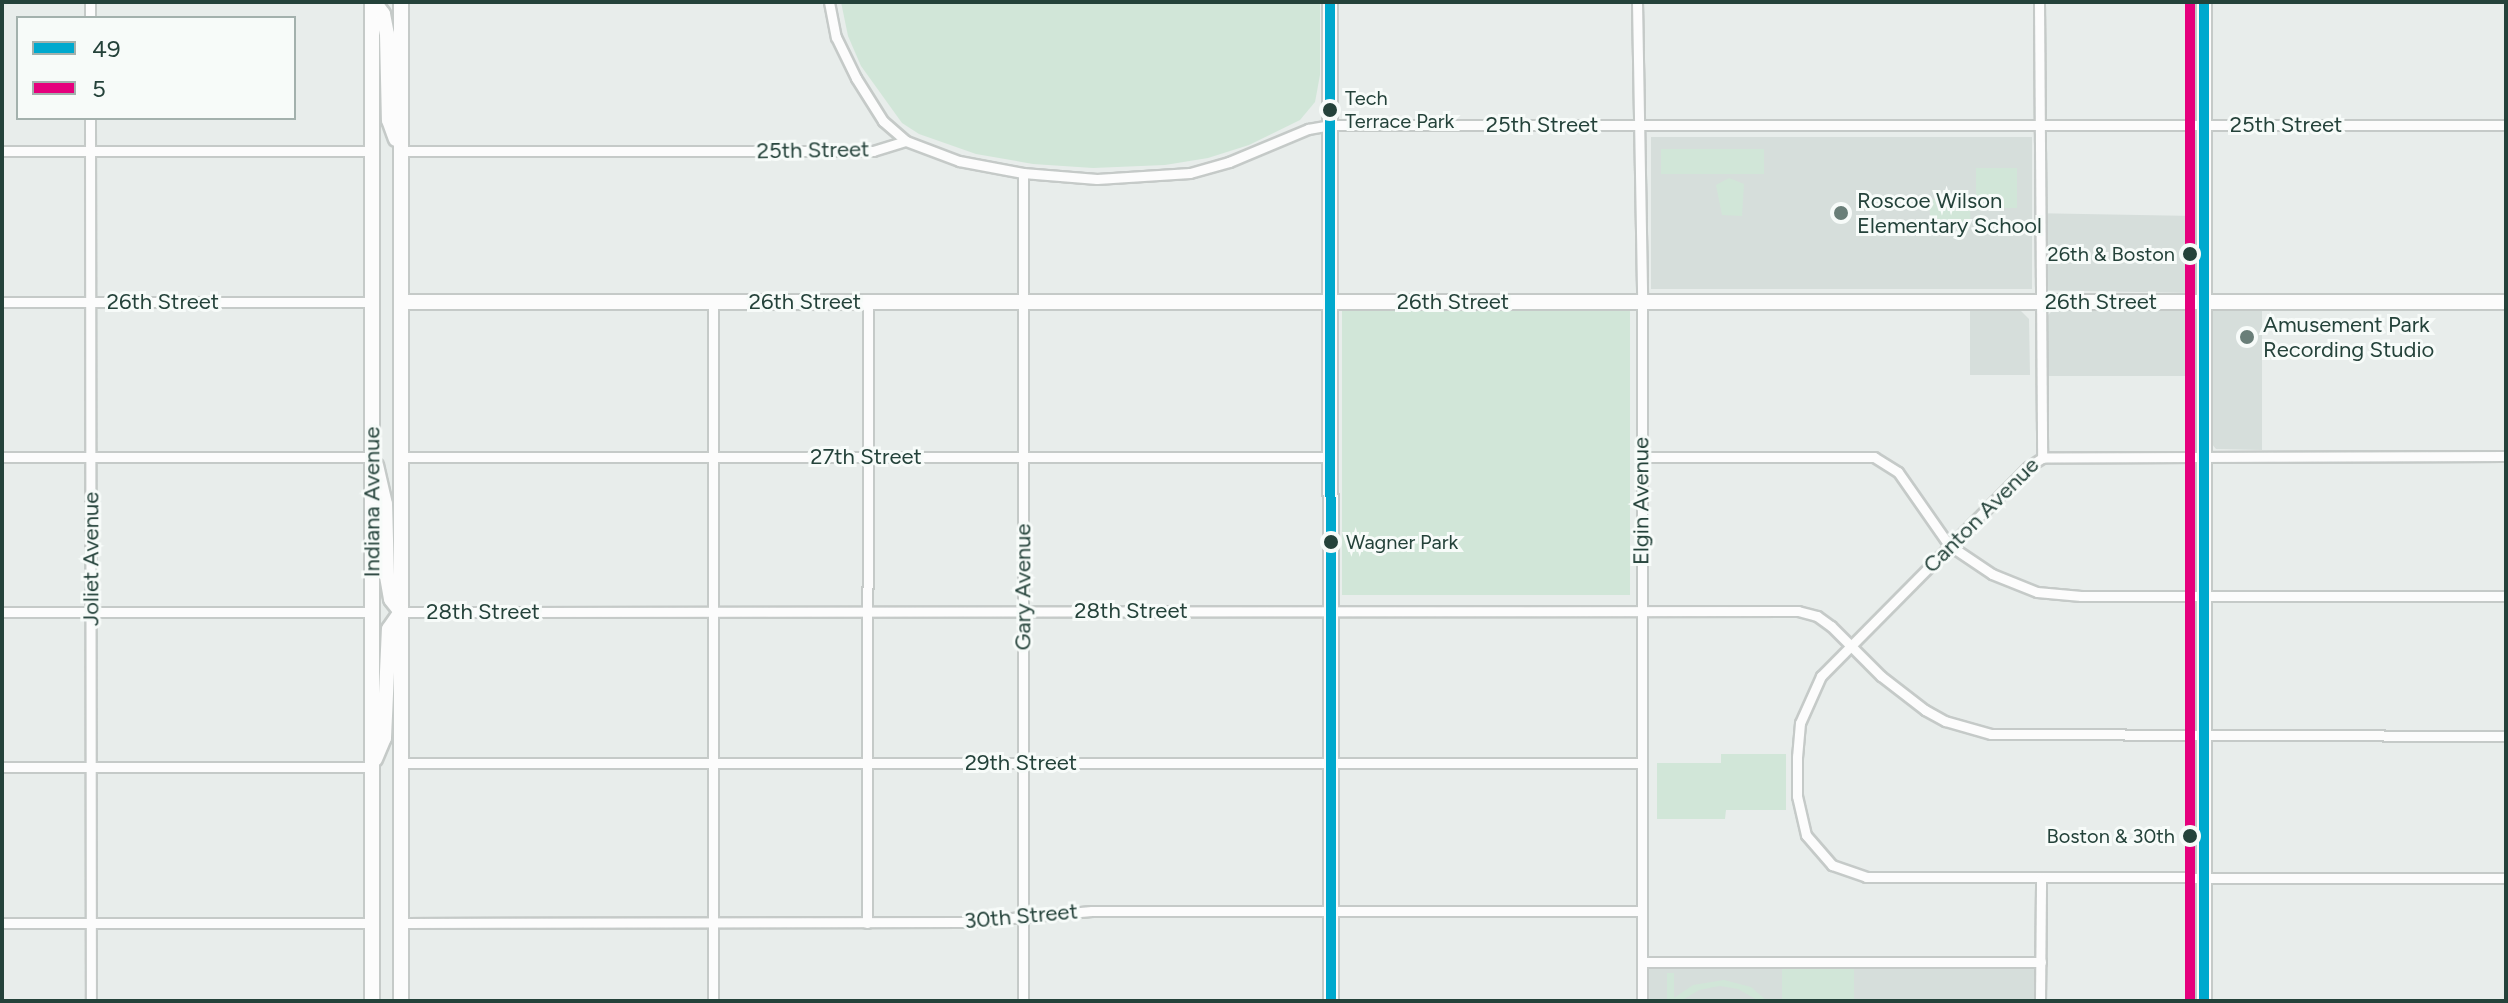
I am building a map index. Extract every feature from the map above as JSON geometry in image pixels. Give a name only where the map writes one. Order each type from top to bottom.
[{"type":"street","name":"Indiana Avenue","points":[[372,1001],[373,2]]},
{"type":"street","points":[[373,2],[383,14],[387,34],[389,120],[401,151]]},
{"type":"street","name":"Indiana Avenue","points":[[401,2],[401,1001]]},
{"type":"street","points":[[829,2],[836,37],[856,78],[883,121],[906,141]]},
{"type":"street","points":[[1330,2],[1331,1001]]},
{"type":"street","name":"Elgin Avenue","points":[[1637,2],[1642,302],[1642,1001]]},
{"type":"street","name":"Canton Avenue","points":[[2039,2],[2042,458],[2028,467],[1821,676],[1806,705],[1797,738],[1800,818],[1814,846],[1841,870],[1879,877],[2041,878]]},
{"type":"street","points":[[2204,2],[2204,1001]]},
{"type":"street","name":"Joliet Avenue","points":[[90,120],[91,1001]]},
{"type":"street","name":"25th Street","points":[[401,151],[873,151],[906,141],[959,161],[1023,173],[1097,179],[1190,173],[1229,162],[1308,129],[1331,125],[2506,125]]},
{"type":"street","points":[[2,151],[372,151]]},
{"type":"street","name":"Gary Avenue","points":[[1023,173],[1023,1001]]},
{"type":"street","name":"26th Street","points":[[2,302],[372,302]]},
{"type":"street","name":"26th Street","points":[[401,302],[2506,302]]},
{"type":"street","points":[[713,302],[713,1001]]},
{"type":"street","points":[[867,923],[868,302]]},
{"type":"street","points":[[2042,458],[2506,456]]},
{"type":"street","points":[[2,457],[372,457],[380,474],[385,504],[391,599],[401,612],[389,629],[384,738],[372,767],[2,767]]},
{"type":"street","name":"27th Street","points":[[401,457],[1330,457]]},
{"type":"street","points":[[1641,457],[1874,457],[1898,472],[1949,545],[1992,574],[2037,592],[2081,596],[2506,596]]},
{"type":"street","name":"28th Street","points":[[401,612],[1798,611],[1817,616],[1851,645]]},
{"type":"street","points":[[2,612],[372,612]]},
{"type":"street","points":[[1851,645],[1901,693],[1945,721],[1968,729],[2014,737],[2506,736]]},
{"type":"street","name":"29th Street","points":[[401,763],[1642,763]]},
{"type":"street","points":[[2040,1001],[2041,878],[2506,878]]},
{"type":"street","name":"30th Street","points":[[401,923],[867,923],[1092,911],[1642,911]]},
{"type":"street","points":[[2,923],[372,923]]},
{"type":"street","points":[[1642,962],[2041,962]]},
{"type":"shaded area","name":"Roscoe Wilson Elementary School","points":[[1651,137],[2032,137],[2032,289],[1651,289]]},
{"type":"shaded area","points":[[2042,213],[2195,216],[2194,293],[2041,290]]},
{"type":"shaded area","points":[[2018,308],[2029,319],[2030,375],[1970,375],[1970,309]]},
{"type":"shaded area","points":[[2262,308],[2262,450],[2216,449],[2211,443],[2211,313],[2214,309]]},
{"type":"shaded area","points":[[2190,309],[2195,312],[2195,376],[2043,376],[2043,320],[2053,310]]},
{"type":"shaded area","points":[[1642,962],[2041,962],[2041,1001],[1642,1001]]},
{"type":"green space","name":"Tech Terrace Park","points":[[841,2],[1320,2],[1320,75],[1315,102],[1300,120],[1249,145],[1208,158],[1165,165],[1093,168],[1033,164],[976,154],[919,134],[902,123],[861,66],[848,36]]},
{"type":"green space","points":[[1661,149],[1764,149],[1764,174],[1661,174]]},
{"type":"green space","points":[[1976,168],[2017,168],[2017,208],[1976,208]]},
{"type":"green space","points":[[1729,178],[1744,184],[1742,216],[1722,215],[1716,185]]},
{"type":"green space","points":[[1969,197],[1971,223],[1931,226],[1929,200]]},
{"type":"green space","name":"Wagner Park","points":[[1342,311],[1630,311],[1630,595],[1342,595]]},
{"type":"green space","points":[[1721,754],[1786,754],[1786,810],[1726,810],[1725,819],[1657,819],[1657,763],[1721,763]]},
{"type":"green space","points":[[1782,962],[1854,962],[1854,1001],[1782,1001]]},
{"type":"green space","points":[[1667,973],[1674,973],[1674,998],[1693,985],[1724,980],[1751,987],[1767,1001],[1759,1001],[1738,989],[1720,986],[1699,990],[1681,1001],[1667,1001]]},
{"type":"transit line","name":"49","points":[[1330,2],[1331,1001]]},
{"type":"transit line","name":"5","points":[[2190,2],[2190,1001]]},
{"type":"transit line","name":"49","points":[[2204,2],[2204,1001]]},
{"type":"place","name":"Tech Terrace Park","points":[[1330,110]]},
{"type":"place","name":"Roscoe Wilson Elementary School","points":[[1841,213]]},
{"type":"place","name":"26th & Boston","points":[[2190,254]]},
{"type":"place","name":"Amusement Park Recording Studio","points":[[2247,337]]},
{"type":"place","name":"Wagner Park","points":[[1331,542]]},
{"type":"place","name":"Boston & 30th","points":[[2190,836]]}]
